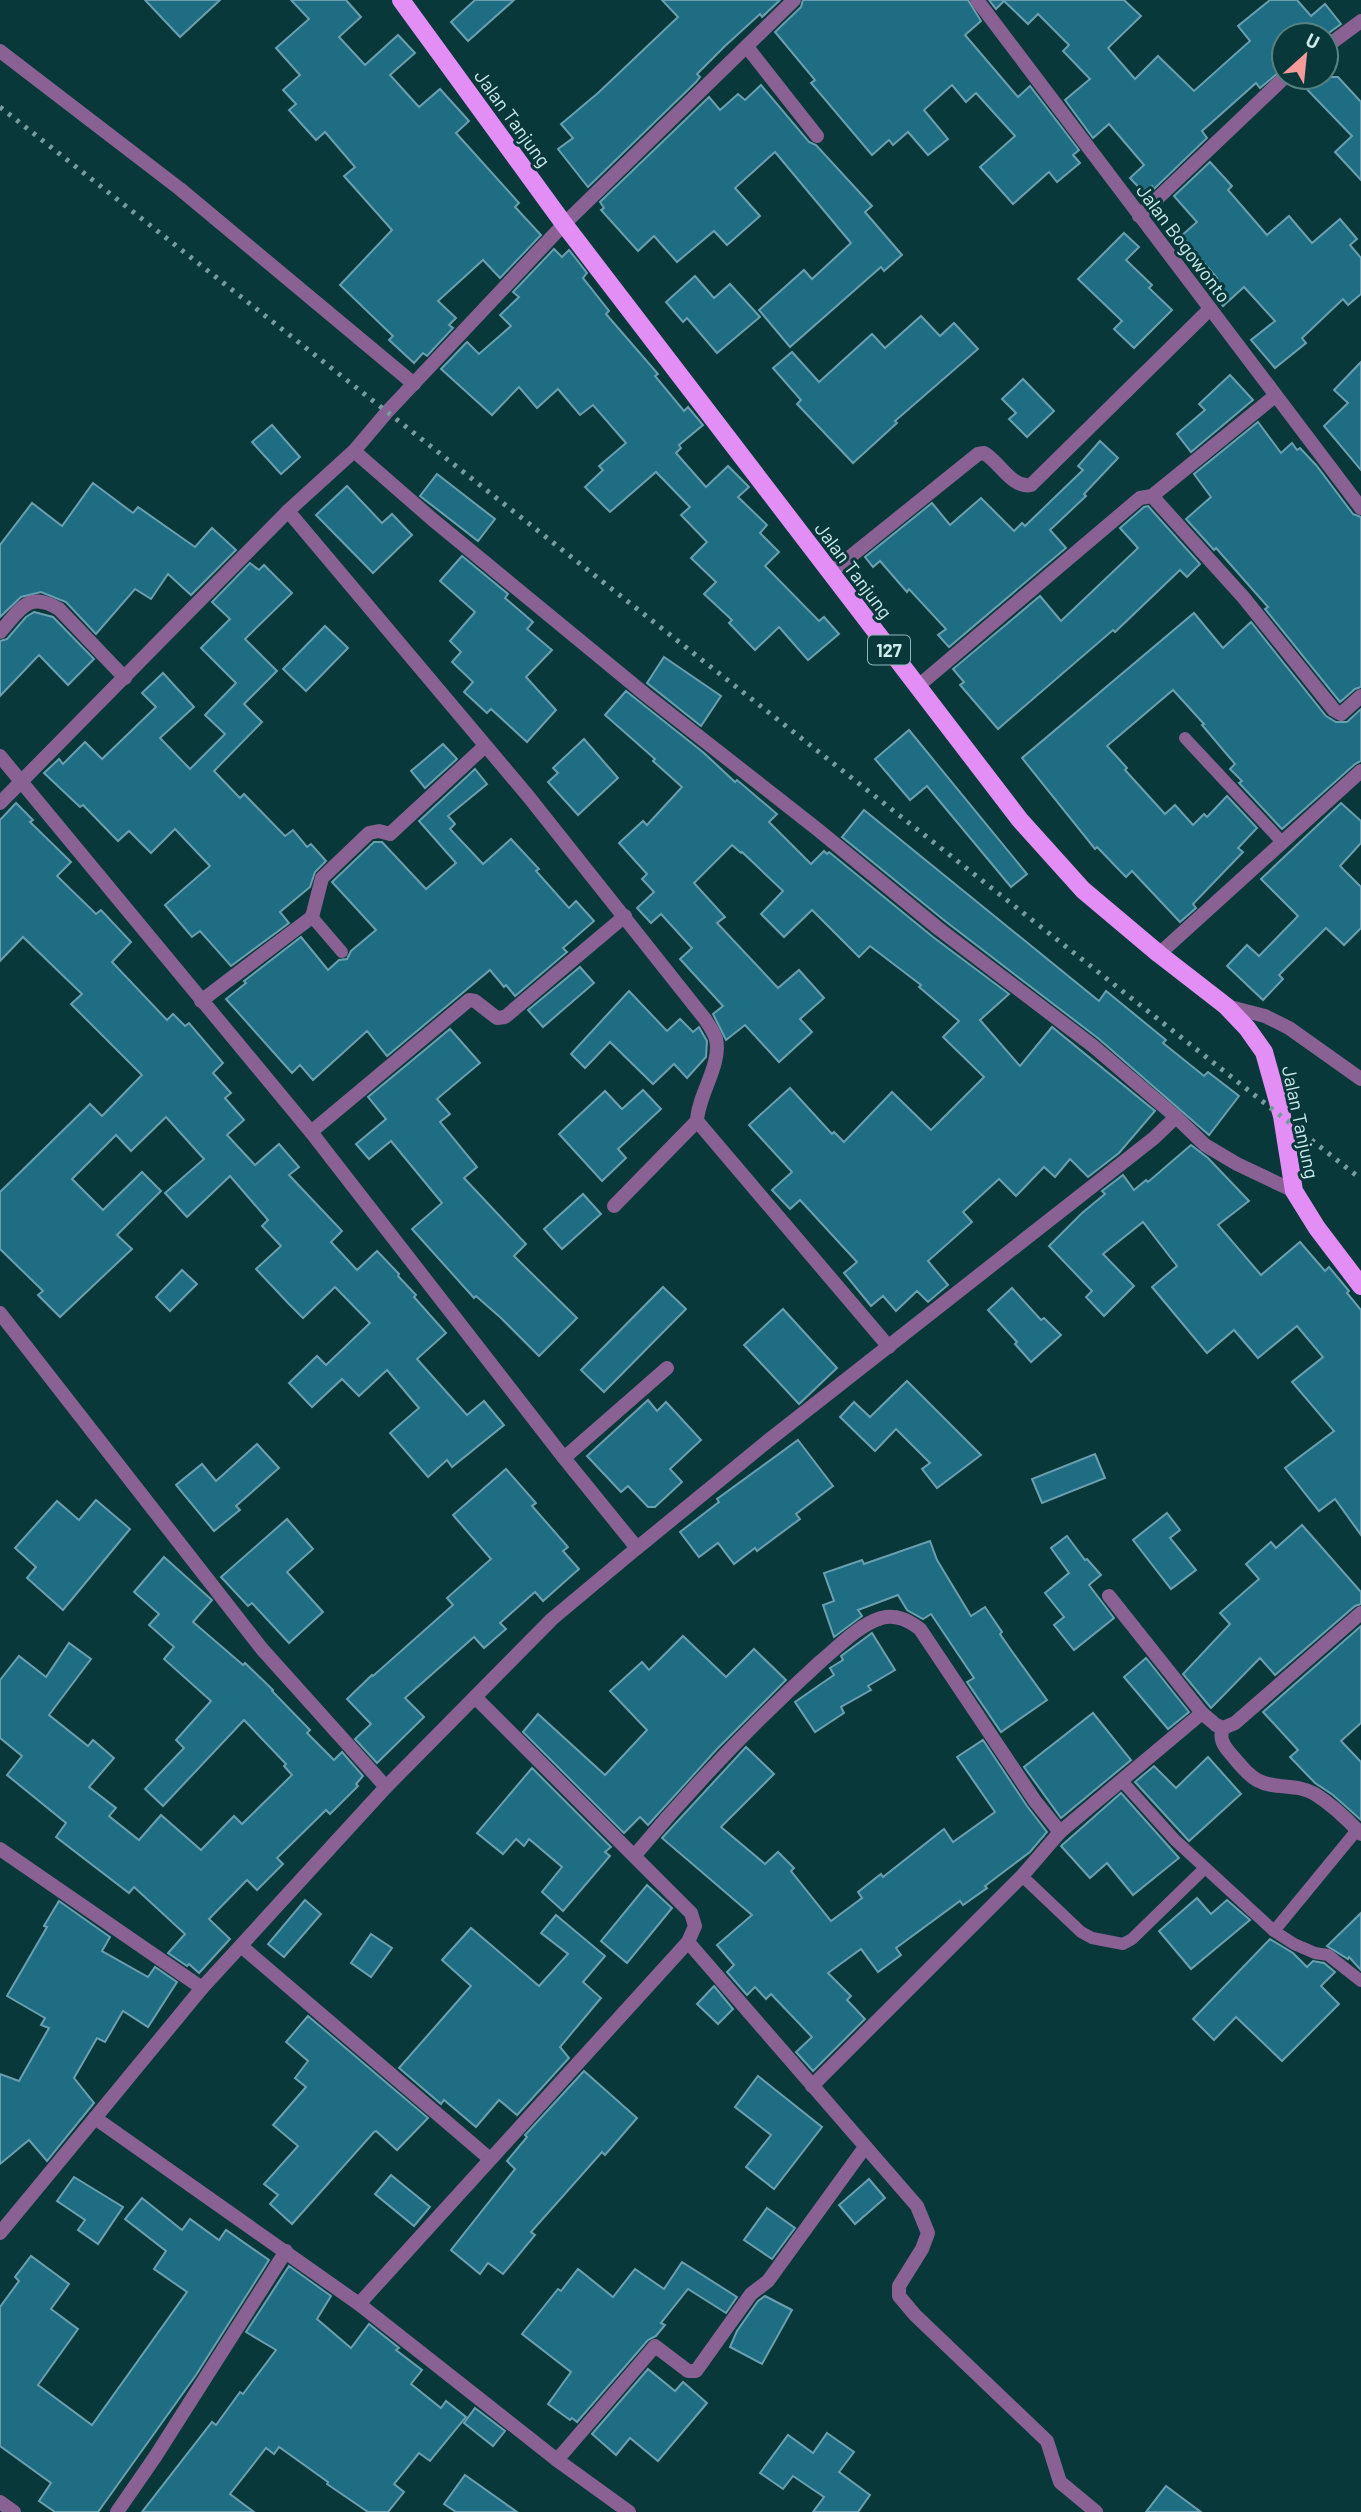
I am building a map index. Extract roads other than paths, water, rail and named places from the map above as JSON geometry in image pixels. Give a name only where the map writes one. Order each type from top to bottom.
[{"type":"main road","name":"Jalan Tanjung","points":[[401,0],[564,224],[1012,810],[1083,890],[1158,954],[1226,1006],[1247,1028],[1264,1052],[1282,1116],[1294,1191],[1317,1228],[1361,1286]]},
{"type":"street","points":[[0,803],[288,511],[354,452],[564,224],[794,0]]},
{"type":"street","name":"Jalan Bogowonto","points":[[977,0],[1361,508]]},
{"type":"street","points":[[1340,37],[1361,21]]},
{"type":"street","points":[[747,47],[817,136]]},
{"type":"street","points":[[0,51],[180,189],[414,384]]},
{"type":"street","points":[[1139,216],[1270,91]]},
{"type":"street","points":[[830,573],[978,454],[990,456],[1018,484],[1031,485],[1210,309]]},
{"type":"street","points":[[917,687],[1140,498],[1152,496],[1275,396]]},
{"type":"street","points":[[354,452],[646,695],[939,929],[1093,1046],[1205,1145],[1237,1164],[1294,1191]]},
{"type":"street","points":[[1152,496],[1244,598],[1334,710],[1341,714],[1361,696]]},
{"type":"street","points":[[288,511],[625,916],[705,1018],[716,1038],[716,1056],[701,1099],[697,1121],[614,1206]]},
{"type":"street","points":[[0,632],[27,602],[47,602],[59,609],[125,678]]},
{"type":"street","points":[[201,1001],[312,917],[322,878],[369,833],[379,831],[390,834],[485,746]]},
{"type":"street","points":[[0,755],[310,1132],[637,1548]]},
{"type":"street","points":[[1158,954],[1361,771]]},
{"type":"street","points":[[310,1132],[468,1000],[497,1018],[505,1017],[625,916]]},
{"type":"street","points":[[1226,1006],[1265,1016],[1289,1028],[1361,1079]]},
{"type":"street","points":[[0,2233],[202,1988],[386,1787],[552,1619],[769,1440],[1154,1138],[1176,1117]]},
{"type":"street","points":[[697,1121],[889,1347]]},
{"type":"street","points":[[0,1313],[262,1648],[386,1787]]},
{"type":"street","points":[[564,1458],[667,1368]]},
{"type":"street","points":[[1109,1596],[1202,1713],[1223,1728],[1235,1724],[1361,1613]]},
{"type":"street","points":[[635,1855],[675,1807],[799,1681],[848,1638],[870,1623],[892,1617],[910,1622],[919,1629],[1035,1801],[1060,1832]]},
{"type":"street","points":[[362,2299],[688,1942],[695,1926],[691,1913],[475,1697]]},
{"type":"street","points":[[812,2086],[1021,1876],[1060,1832],[1202,1713]]},
{"type":"street","points":[[1223,1728],[1224,1746],[1246,1771],[1258,1780],[1293,1786],[1314,1794],[1359,1832]]},
{"type":"street","points":[[0,1849],[202,1988]]},
{"type":"street","points":[[688,1942],[916,2206],[928,2233],[922,2249],[899,2286],[899,2296],[915,2315],[1047,2441],[1060,2482],[1096,2512]]},
{"type":"street","points":[[241,1946],[490,2159]]},
{"type":"street","points":[[96,2117],[286,2250],[362,2299],[561,2454],[629,2512]]},
{"type":"street","points":[[561,2454],[655,2346],[688,2371],[696,2371],[751,2294],[768,2281],[865,2147]]},
{"type":"street","points":[[117,2512],[286,2250]]},
{"type":"street","points":[[0,2502],[14,2512]]},
{"type":"lane","points":[[1185,738],[1282,842]]},
{"type":"lane","points":[[312,917],[342,953]]},
{"type":"lane","points":[[1122,1781],[1175,1840],[1274,1931],[1294,1944],[1328,1955],[1361,1980]]},
{"type":"lane","points":[[1274,1931],[1359,1832]]},
{"type":"lane","points":[[1021,1876],[1081,1932],[1092,1938],[1123,1944],[1132,1939],[1205,1868]]},
{"type":"railway","points":[[0,107],[1361,1179]]}]
